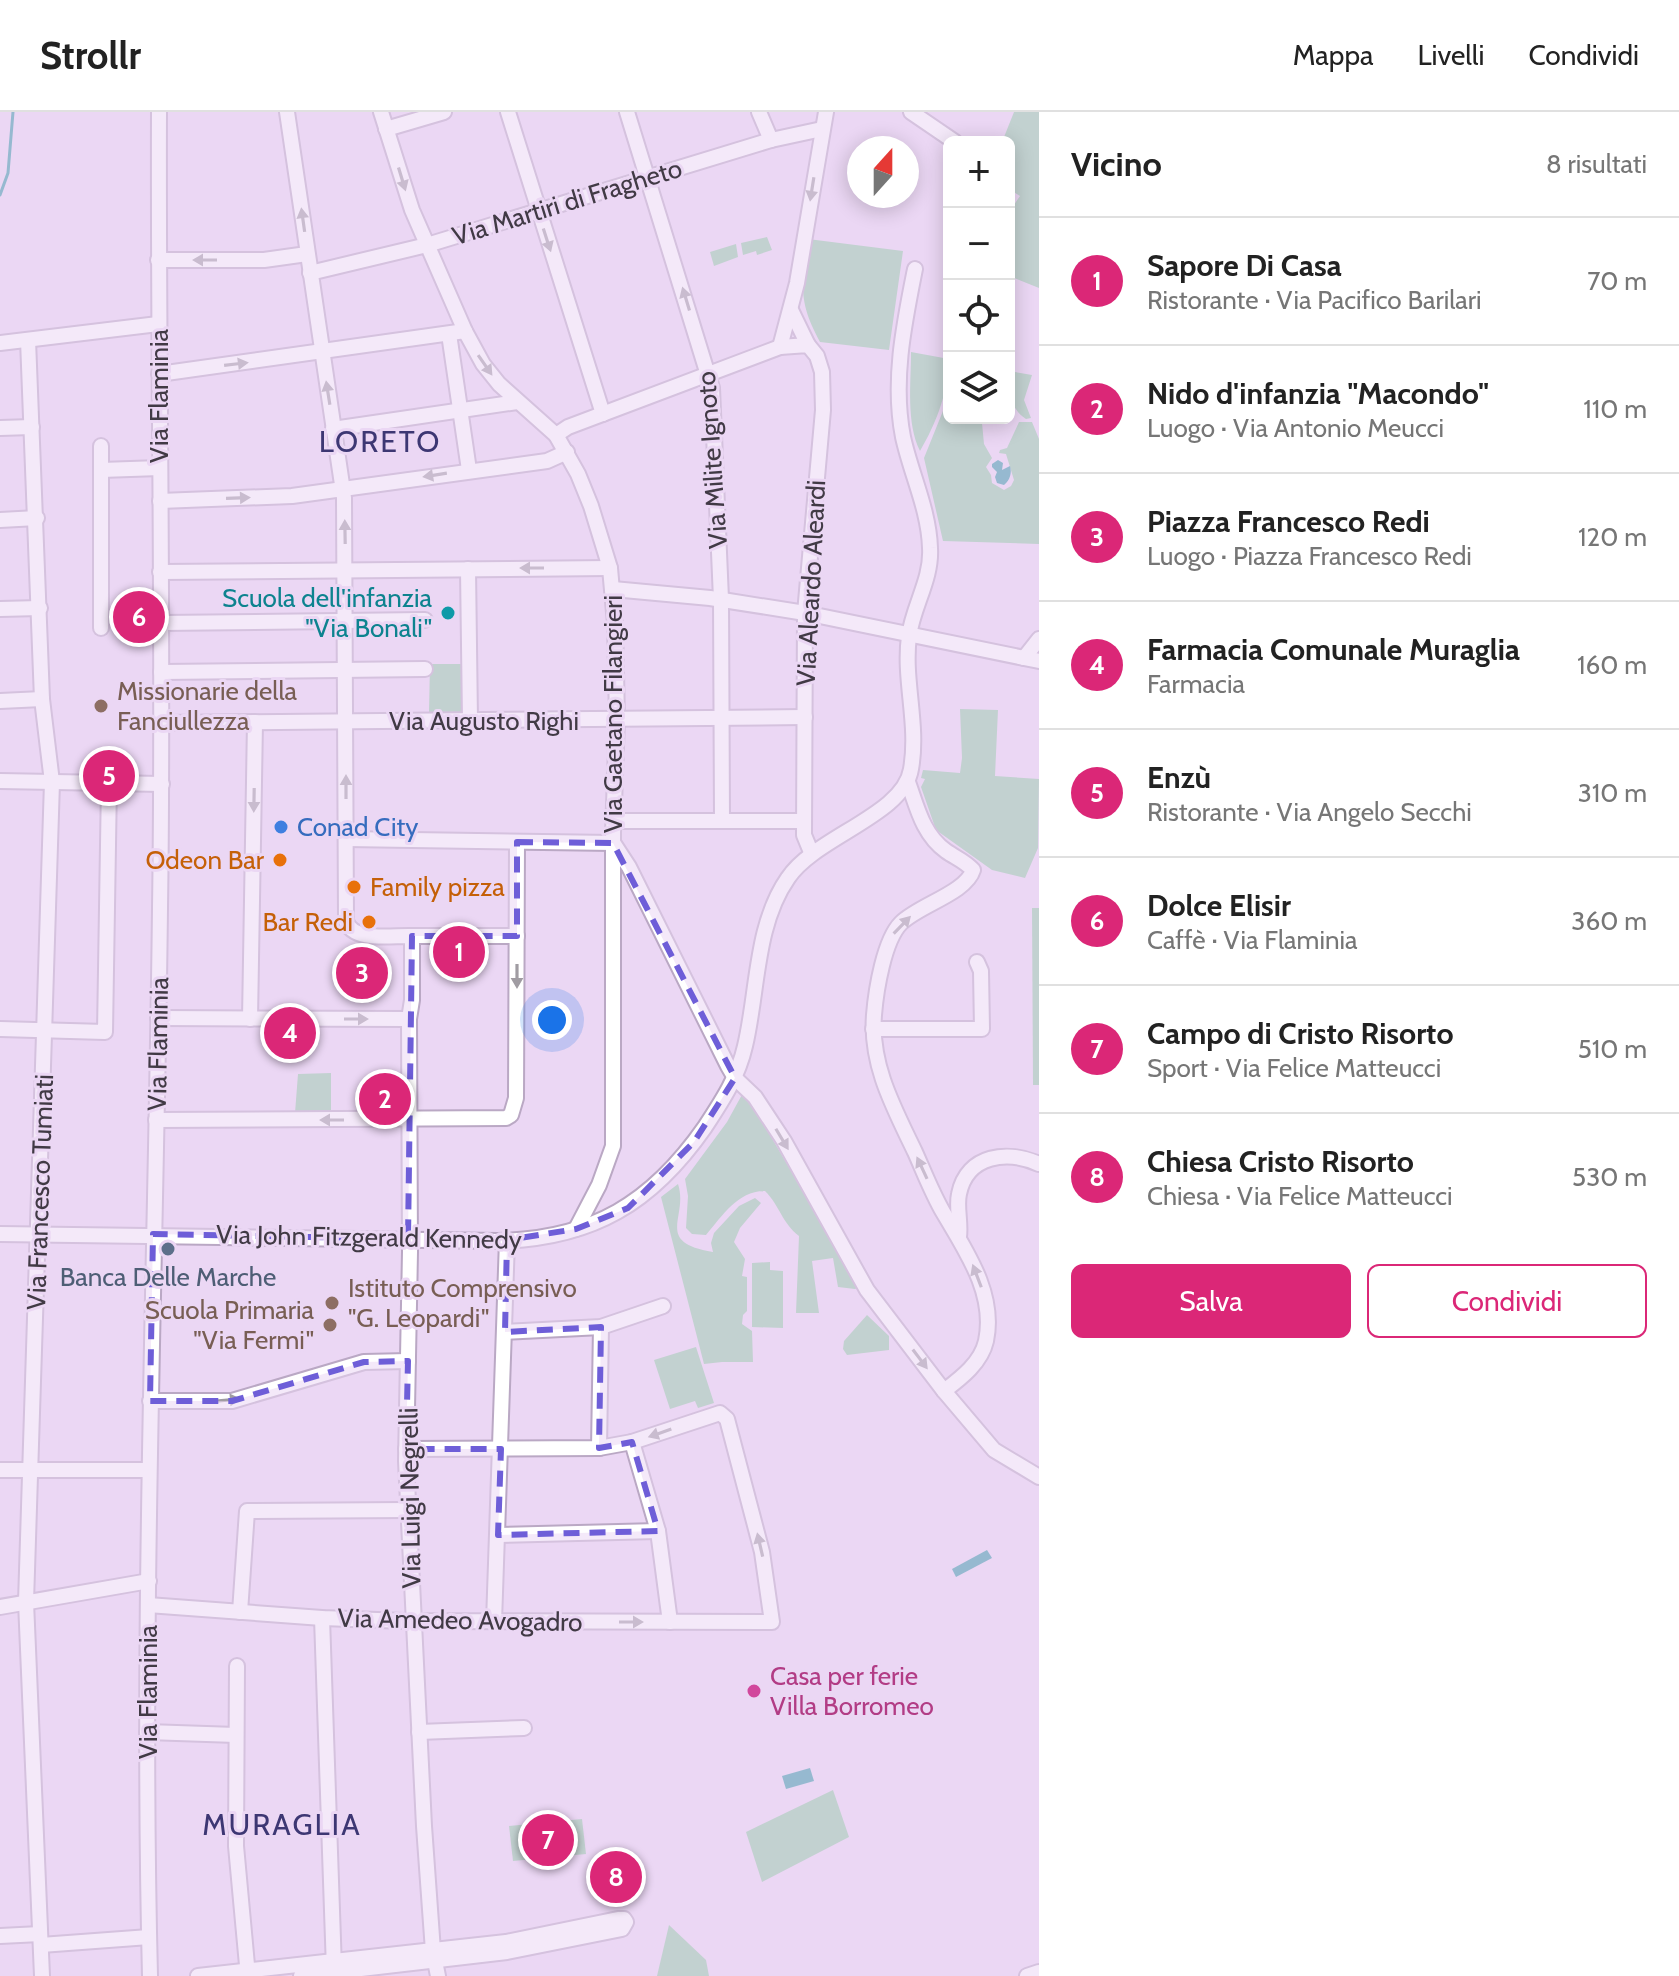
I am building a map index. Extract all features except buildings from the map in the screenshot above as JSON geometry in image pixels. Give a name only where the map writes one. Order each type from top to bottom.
[{"type":"street","name":"Via Flaminia","points":[[150,1976],[147,1732],[149,1470],[162,784],[159,112]]},
{"type":"street","points":[[287,112],[343,489],[346,921],[348,927],[360,935],[517,936]]},
{"type":"street","name":"Via Gaetano Filangieri","points":[[381,112],[412,210],[465,331],[483,364],[517,402],[556,435],[567,452],[591,506],[610,568],[617,719],[613,843],[613,1146],[599,1185],[576,1229]]},
{"type":"street","points":[[386,129],[444,112]]},
{"type":"street","points":[[508,112],[603,414]]},
{"type":"street","name":"Via Milite Ignoto","points":[[627,112],[712,388],[721,599],[722,820]]},
{"type":"street","points":[[759,112],[771,140]]},
{"type":"street","points":[[780,347],[791,310],[826,112]]},
{"type":"street","points":[[911,112],[946,136]]},
{"type":"street","name":"Via Martiri di Fragheto","points":[[310,273],[427,245],[771,140],[822,129]]},
{"type":"street","points":[[158,260],[264,260],[307,254]]},
{"type":"street","points":[[915,269],[899,363],[898,401],[931,551],[927,578],[909,635],[914,739],[908,782],[919,814],[934,839],[973,870],[963,885],[915,912],[899,924],[890,937],[874,1009],[873,1029],[874,1050],[885,1087],[942,1210],[975,1268],[989,1308],[986,1344],[970,1371],[944,1391]]},
{"type":"street","name":"Via Aleardo Aleardi","points":[[791,310],[808,345],[817,356],[822,372],[823,410],[805,613],[804,835],[811,852]]},
{"type":"street","points":[[0,343],[158,324]]},
{"type":"street","points":[[159,374],[465,331]]},
{"type":"street","points":[[449,334],[469,470]]},
{"type":"street","name":"Via Francesco Tumiati","points":[[28,340],[42,699],[52,782],[26,1602],[42,1976]]},
{"type":"street","points":[[556,435],[568,427],[780,347],[808,345]]},
{"type":"street","points":[[333,429],[517,402]]},
{"type":"street","points":[[0,428],[32,427]]},
{"type":"street","points":[[101,446],[101,628]]},
{"type":"street","points":[[160,501],[292,496],[547,461],[567,452]]},
{"type":"street","points":[[911,465],[921,452]]},
{"type":"street","points":[[101,470],[160,468]]},
{"type":"street","points":[[0,520],[37,518]]},
{"type":"street","points":[[160,572],[610,568]]},
{"type":"street","points":[[468,569],[470,721]]},
{"type":"street","points":[[613,589],[721,599],[805,613],[1031,660],[1039,639]]},
{"type":"street","points":[[0,609],[40,608]]},
{"type":"street","points":[[161,623],[425,620]]},
{"type":"street","points":[[161,672],[425,669]]},
{"type":"street","points":[[0,701],[42,699]]},
{"type":"street","name":"Via Augusto Righi","points":[[162,723],[805,717]]},
{"type":"street","points":[[250,1019],[255,722]]},
{"type":"street","points":[[0,781],[162,784]]},
{"type":"street","name":"Via John Fitzgerald Kennedy","points":[[0,1234],[507,1240],[576,1229],[613,1216],[651,1189],[694,1142],[726,1096],[746,1046],[771,911],[788,876],[811,852],[884,807],[908,782]]},
{"type":"street","points":[[0,1029],[105,1032],[109,783]]},
{"type":"street","points":[[896,795],[919,814]]},
{"type":"street","points":[[614,821],[804,821]]},
{"type":"street","points":[[346,839],[613,843],[629,867],[735,1078],[755,1097],[784,1141],[867,1290],[944,1391],[994,1450],[1039,1477]]},
{"type":"street","points":[[156,1120],[506,1118],[511,1115],[516,1098],[517,842]]},
{"type":"street","name":"Via Luigi Negrelli","points":[[412,936],[406,1449],[419,1732],[436,1963]]},
{"type":"street","points":[[873,1029],[982,1029],[981,971],[977,962]]},
{"type":"street","points":[[158,1018],[409,1019]]},
{"type":"street","points":[[959,1237],[958,1197],[963,1182],[975,1165],[995,1155],[1017,1156],[1039,1164]]},
{"type":"street","points":[[494,1622],[507,1240]]},
{"type":"street","points":[[505,1332],[601,1327],[663,1306]]},
{"type":"street","points":[[599,1448],[601,1327]]},
{"type":"street","points":[[150,1401],[232,1401],[364,1362],[408,1361]]},
{"type":"street","name":"Via Amedeo Avogadro","points":[[148,1605],[322,1618],[413,1621],[772,1622],[762,1552],[727,1419],[720,1413],[632,1442]]},
{"type":"street","points":[[406,1449],[599,1448],[632,1442],[658,1531],[670,1622]]},
{"type":"street","points":[[0,1470],[149,1470]]},
{"type":"street","points":[[240,1612],[247,1511],[408,1510]]},
{"type":"street","points":[[498,1535],[658,1531]]},
{"type":"street","points":[[0,1607],[149,1581]]},
{"type":"street","points":[[322,1618],[334,1968]]},
{"type":"street","points":[[237,1666],[236,1846],[247,1973]]},
{"type":"street","points":[[419,1732],[524,1728]]},
{"type":"street","points":[[147,1732],[236,1735]]},
{"type":"street","points":[[198,1976],[436,1963],[507,1952],[620,1924]]},
{"type":"street","points":[[0,1936],[41,1939],[149,1937]]},
{"type":"street","points":[[301,1976],[334,1968]]},
{"type":"street","points":[[1027,1976],[1039,1972]]},
{"type":"highlighted area","points":[[517,842],[613,843],[735,1078],[694,1142],[628,1208],[576,1229],[507,1240],[505,1332],[601,1327],[599,1448],[632,1442],[658,1531],[498,1535],[501,1449],[406,1449],[408,1361],[364,1362],[232,1401],[150,1401],[153,1234],[408,1239],[412,936],[517,936]]},
{"type":"green space","points":[[1014,112],[1039,112],[1039,288],[1015,278],[1015,203],[1020,196],[1015,193],[1015,136],[1004,136]]},
{"type":"green space","points":[[767,237],[772,250],[743,255],[741,243]]},
{"type":"green space","points":[[808,239],[903,251],[889,350],[820,342],[808,315],[803,292]]},
{"type":"green space","points":[[736,244],[738,257],[714,266],[710,252]]},
{"type":"green space","points":[[911,352],[943,358],[943,396],[920,451],[911,416]]},
{"type":"green space","points":[[1015,372],[1032,375],[1024,400],[1031,418],[1026,419],[1016,410]]},
{"type":"green space","points":[[943,411],[943,424],[982,424],[984,444],[992,458],[986,467],[992,483],[1004,490],[1014,480],[1006,454],[999,453],[1000,450],[1007,448],[1019,422],[1032,422],[1039,439],[1039,544],[943,541],[924,458]]},
{"type":"green space","points":[[430,664],[465,664],[462,713],[429,712]]},
{"type":"green space","points":[[960,709],[998,710],[995,776],[1039,779],[1038,848],[1025,878],[992,870],[936,830],[921,787],[925,779],[921,778],[923,770],[960,773]]},
{"type":"green space","points":[[1032,908],[1039,908],[1039,1085],[1033,1085]]},
{"type":"green space","points":[[331,1073],[331,1112],[295,1113],[298,1074]]},
{"type":"green space","points":[[744,1091],[860,1287],[838,1287],[833,1258],[812,1261],[819,1313],[796,1313],[799,1236],[765,1191],[739,1200],[706,1235],[692,1234],[686,1228],[688,1196],[685,1179],[727,1122]]},
{"type":"green space","points":[[678,1184],[678,1235],[695,1248],[713,1252],[711,1243],[714,1233],[739,1206],[755,1198],[761,1203],[740,1228],[734,1242],[745,1259],[742,1276],[747,1277],[747,1311],[742,1324],[752,1331],[753,1362],[704,1364],[661,1197]]},
{"type":"green space","points":[[770,1262],[770,1270],[783,1271],[783,1328],[752,1327],[752,1263]]},
{"type":"green space","points":[[867,1315],[889,1336],[889,1350],[847,1355],[843,1349],[844,1341]]},
{"type":"green space","points":[[696,1347],[714,1403],[698,1408],[695,1401],[670,1409],[654,1360]]},
{"type":"green space","points":[[833,1790],[849,1837],[762,1882],[746,1832]]},
{"type":"green space","points":[[582,1819],[586,1854],[513,1861],[509,1826]]},
{"type":"green space","points":[[669,1925],[706,1960],[709,1976],[657,1976]]},
{"type":"water","points":[[998,460],[1003,463],[1002,470],[1010,466],[1010,476],[1004,485],[997,483],[997,472],[992,467]]},
{"type":"water","points":[[987,1550],[992,1558],[956,1577],[952,1569]]},
{"type":"water","points":[[810,1768],[814,1781],[786,1789],[782,1776]]},
{"type":"waterway","points":[[0,195],[8,173],[13,112]]},
{"type":"place","name":"Scuola dell'infanzia \"Via Bonali\"","points":[[448,613]]},
{"type":"place","name":"Dolce Elisir","points":[[139,617]]},
{"type":"place","name":"Missionarie della Fanciullezza","points":[[101,706]]},
{"type":"place","name":"Enzù","points":[[109,776]]},
{"type":"place","name":"Conad City","points":[[281,827]]},
{"type":"place","name":"Odeon Bar","points":[[280,860]]},
{"type":"place","name":"Family pizza","points":[[354,887]]},
{"type":"place","name":"Bar Redi","points":[[369,922]]},
{"type":"place","name":"Sapore Di Casa","points":[[459,952]]},
{"type":"place","name":"Piazza Francesco Redi","points":[[362,973]]},
{"type":"place","name":"Farmacia Comunale Muraglia","points":[[290,1033]]},
{"type":"place","name":"Nido d'infanzia \"Macondo\"","points":[[385,1099]]},
{"type":"place","name":"Banca Delle Marche","points":[[168,1249]]},
{"type":"place","name":"Istituto Comprensivo \"G. Leopardi\"","points":[[332,1303]]},
{"type":"place","name":"Scuola Primaria \"Via Fermi\"","points":[[330,1325]]},
{"type":"place","name":"Casa per ferie Villa Borromeo","points":[[754,1691]]},
{"type":"place","name":"Campo di Cristo Risorto","points":[[548,1840]]},
{"type":"place","name":"Chiesa Cristo Risorto","points":[[616,1877]]},
{"type":"district","name":"LORETO","points":[[380,441]]},
{"type":"district","name":"MURAGLIA","points":[[282,1824]]}]
